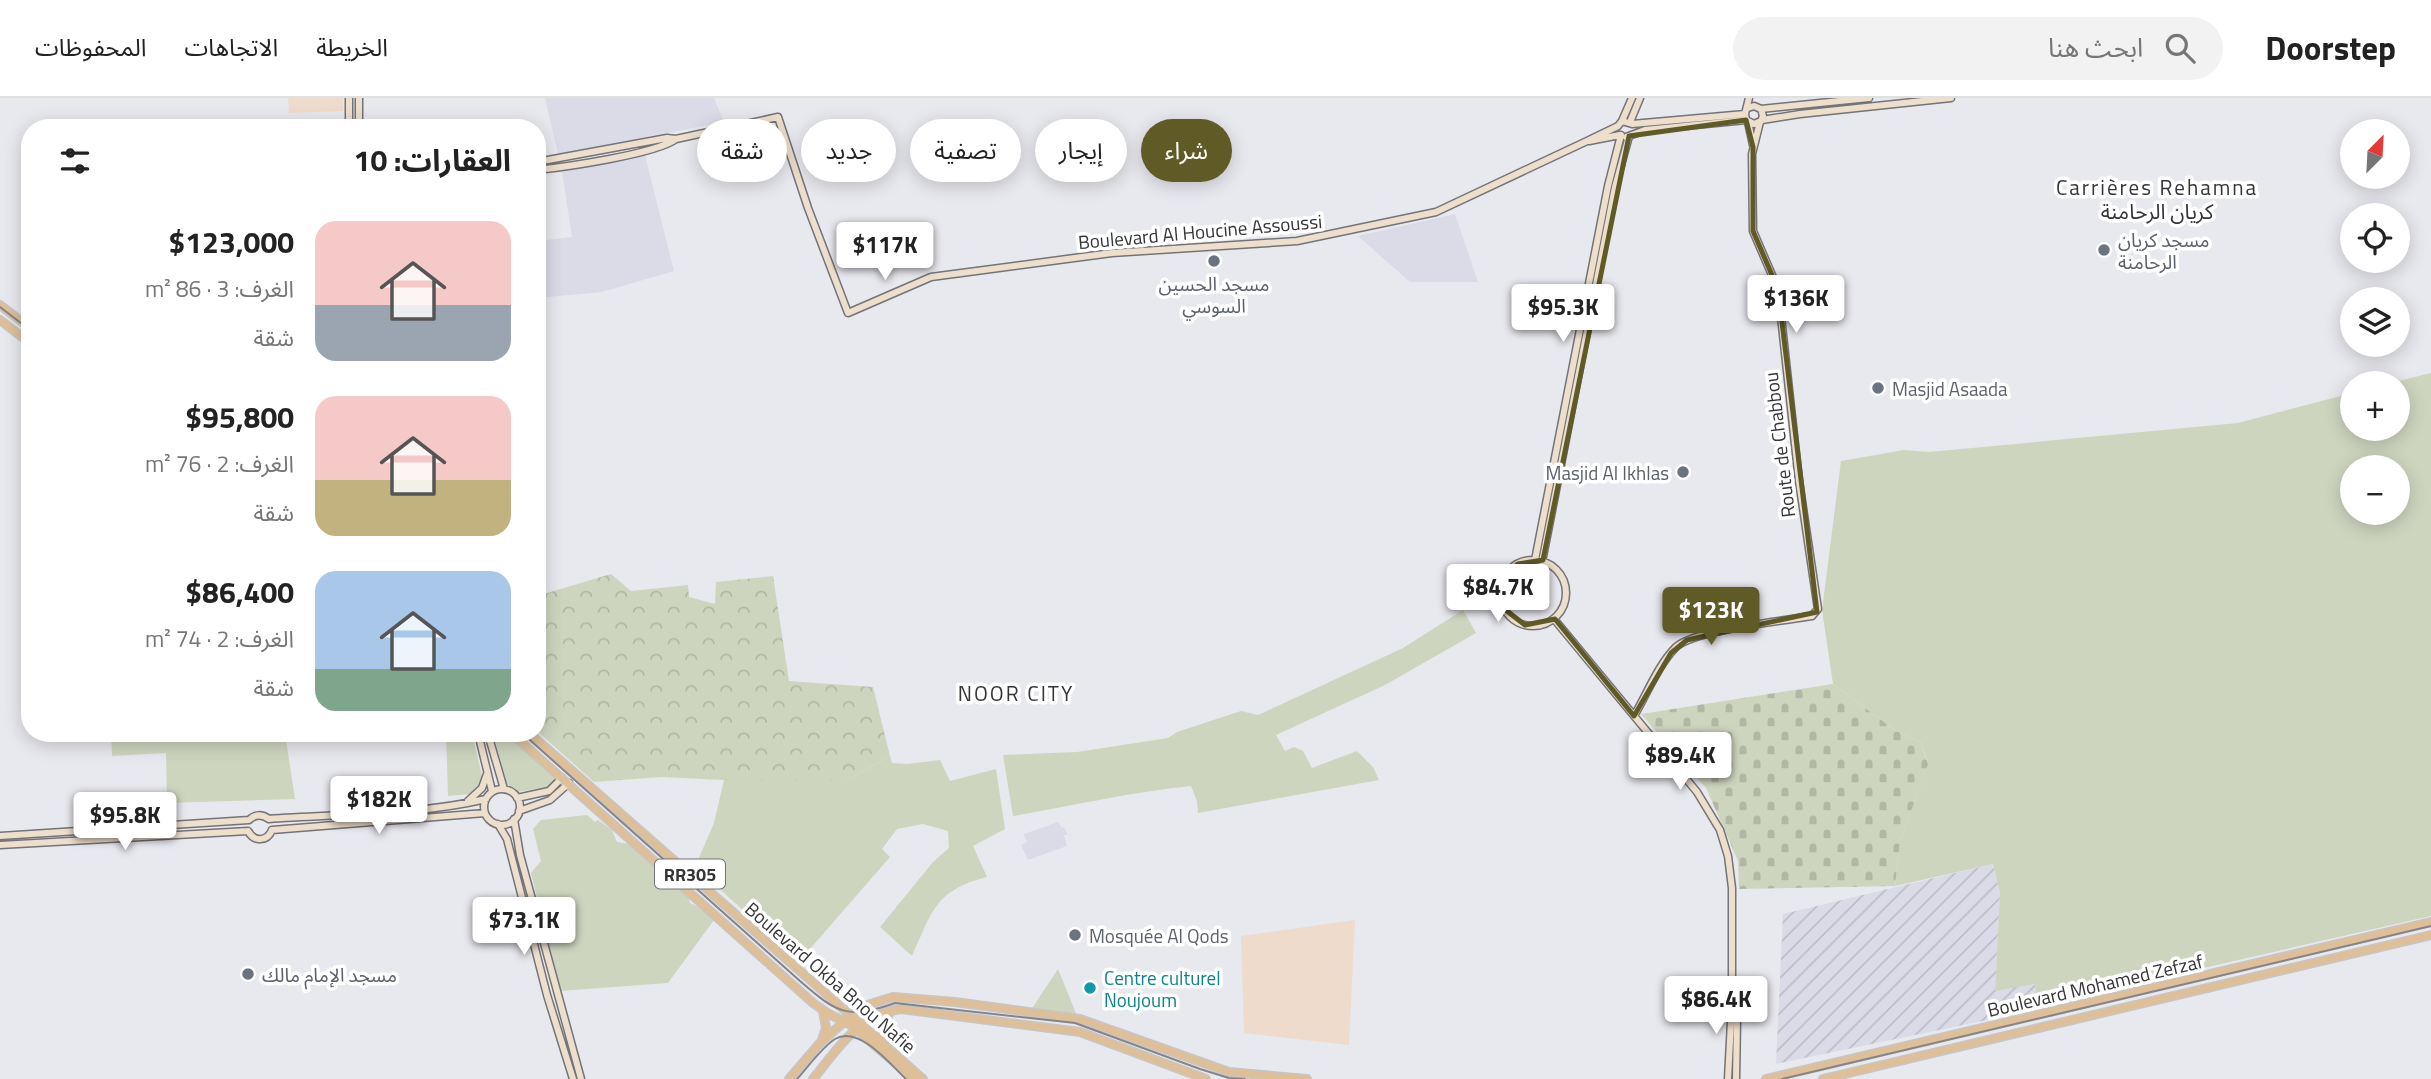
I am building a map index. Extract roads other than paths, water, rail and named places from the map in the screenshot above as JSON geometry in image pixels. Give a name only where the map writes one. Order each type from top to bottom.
[{"type":"main road","points":[[0,305],[21,321]]},
{"type":"main road","points":[[0,320],[21,336]]},
{"type":"main road","name":"Boulevard Okba Bnou Nafie","points":[[522,742],[822,1010],[849,1018]]},
{"type":"main road","name":"Boulevard Okba Bnou Nafie","points":[[539,742],[842,1007],[849,1018],[923,1079]]},
{"type":"main road","name":"Boulevard Mohamed Zefzaf","points":[[1766,1079],[2431,922]]},
{"type":"main road","name":"Boulevard Mohamed Zefzaf","points":[[1823,1079],[2431,936]]},
{"type":"main road","points":[[842,1007],[852,1010],[881,999],[902,997],[1080,1019],[1229,1072],[1307,1079]]},
{"type":"main road","points":[[789,1079],[820,1044],[861,1007]]},
{"type":"main road","points":[[820,1044],[826,1028],[822,1010]]},
{"type":"main road","points":[[884,1045],[881,1027],[891,1010]]},
{"type":"main road","points":[[813,1079],[859,1026],[869,1018],[891,1010],[1080,1032],[1206,1079]]},
{"type":"main road","name":"Boulevard Okba Bnou Nafie","points":[[859,1026],[914,1079]]},
{"type":"street","points":[[349,98],[349,119]]},
{"type":"street","points":[[359,98],[359,119]]},
{"type":"street","points":[[1539,561],[1632,98]]},
{"type":"street","points":[[1625,123],[1640,98]]},
{"type":"street","name":"Route de Chabbou","points":[[1634,716],[1671,653],[1687,640],[1699,635],[1812,616],[1817,612],[1799,481],[1778,289],[1755,237],[1752,223],[1753,147],[1746,116],[1749,98]]},
{"type":"street","points":[[1755,98],[1763,116],[1761,121]]},
{"type":"street","points":[[1869,98],[1759,108],[1746,116],[1754,124],[1800,114],[1951,98]]},
{"type":"street","name":"Boulevard Al Houcine Assoussi","points":[[676,139],[778,117],[808,208],[848,313],[931,277],[1112,253],[1297,241],[1426,214],[1451,207],[1625,123],[1746,116]]},
{"type":"street","name":"Boulevard Al Houcine Assoussi","points":[[1587,141],[1746,116]]},
{"type":"street","name":"Route de Chabbou","points":[[1753,147],[1761,121]]},
{"type":"street","points":[[1625,123],[1633,129],[1625,135]]},
{"type":"street","points":[[546,160],[667,138],[676,139]]},
{"type":"street","points":[[546,168],[650,149],[669,144],[676,139]]},
{"type":"street","points":[[1539,561],[1555,568],[1566,590],[1564,606],[1554,619],[1538,626],[1525,625],[1507,614],[1501,601],[1501,587],[1506,574],[1518,564],[1539,561]]},
{"type":"street","points":[[1554,619],[1697,792],[1714,816],[1725,842],[1732,888],[1733,996],[1737,1020],[1736,1079]]},
{"type":"street","points":[[480,742],[492,792]]},
{"type":"street","points":[[491,742],[504,789]]},
{"type":"street","points":[[462,804],[482,788],[487,772]]},
{"type":"street","points":[[517,798],[549,791],[566,781]]},
{"type":"street","points":[[519,811],[550,800],[566,781]]},
{"type":"street","points":[[0,836],[249,821],[256,816],[269,819],[462,804],[485,799],[492,792],[504,789],[517,798],[519,811],[514,820],[506,824],[492,822],[485,813],[485,799]]},
{"type":"street","points":[[272,830],[485,813]]},
{"type":"street","points":[[249,821],[248,831],[253,838],[260,840],[268,837],[272,830],[269,819]]},
{"type":"street","points":[[514,820],[520,855],[581,1079]]},
{"type":"street","points":[[498,824],[507,839],[547,995],[573,1079]]},
{"type":"street","points":[[0,845],[248,831]]},
{"type":"street","points":[[1728,1079],[1733,996]]},
{"type":"tram line","points":[[0,307],[21,323]]},
{"type":"tram line","points":[[532,742],[800,981],[834,1007],[854,1012],[895,1003],[1075,1023],[1200,1069],[1229,1078],[1245,1079]]},
{"type":"tram line","points":[[1782,1079],[2431,926]]},
{"type":"tram line","points":[[797,1079],[825,1047],[844,1036],[854,1037],[874,1048],[906,1079]]},
{"type":"place","name":"مسجد كريان الرحامنة","points":[[2104,250]]},
{"type":"place","name":"مسجد الحسين السوسي","points":[[1214,261]]},
{"type":"place","name":"Masjid Asaada","points":[[1878,388]]},
{"type":"place","name":"Masjid Al Ikhlas","points":[[1683,472]]},
{"type":"place","name":"Mosquée Al Qods","points":[[1075,935]]},
{"type":"place","name":"مسجد الإمام مالك","points":[[248,974]]},
{"type":"place","name":"Centre culturel Noujoum","points":[[1090,988]]},
{"type":"district","name":"Carrières Rehamna كريان الرحامنة","points":[[2157,199]]},
{"type":"district","name":"NOOR CITY","points":[[1016,693]]}]
